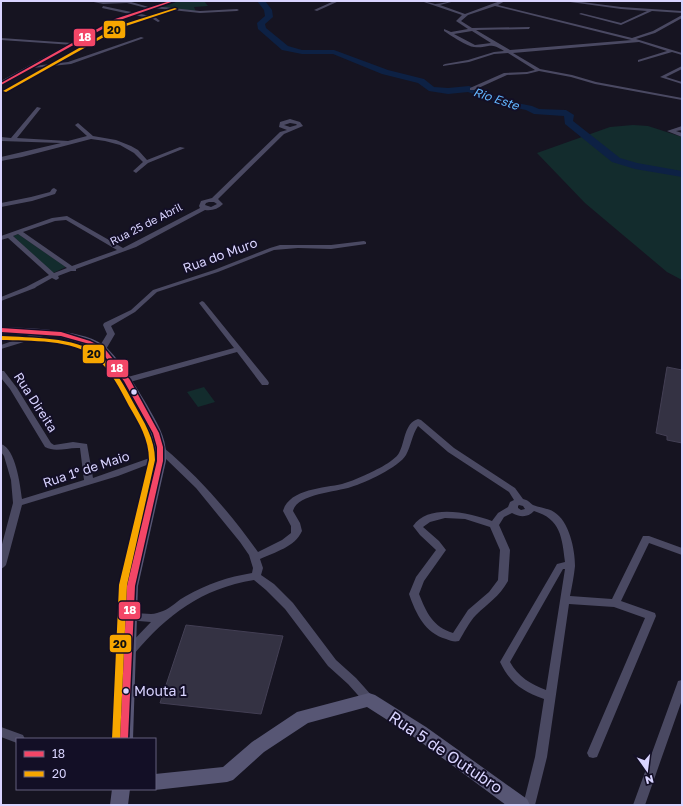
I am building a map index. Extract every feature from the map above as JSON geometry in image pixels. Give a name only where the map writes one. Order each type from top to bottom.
[{"type":"main road","points":[[1,84],[116,20],[173,1]]},
{"type":"main road","points":[[1,330],[47,332],[72,337],[102,349],[127,380],[156,433],[164,455],[131,586],[124,738]]},
{"type":"main road","points":[[156,782],[227,774],[258,746],[303,717],[369,700]]},
{"type":"main road","name":"Rua 5 de Outubro","points":[[369,700],[420,732],[522,805]]},
{"type":"main road","points":[[119,805],[121,790]]},
{"type":"street","points":[[91,1],[127,2],[152,8],[200,12],[236,10]]},
{"type":"street","points":[[316,10],[337,1]]},
{"type":"street","points":[[423,1],[465,16]]},
{"type":"street","points":[[435,5],[453,1]]},
{"type":"street","points":[[503,1],[465,16],[458,21],[539,70],[558,73],[595,83],[682,99]]},
{"type":"street","points":[[565,1],[682,12]]},
{"type":"street","points":[[495,5],[632,39],[682,54]]},
{"type":"street","points":[[103,7],[154,18],[158,21]]},
{"type":"street","points":[[591,16],[618,24],[635,19],[648,13],[650,10]]},
{"type":"street","points":[[581,14],[626,21]]},
{"type":"street","points":[[632,39],[654,32],[682,16]]},
{"type":"street","points":[[450,33],[471,30],[529,28]]},
{"type":"street","points":[[445,30],[474,46],[494,44]]},
{"type":"street","points":[[1,38],[73,44]]},
{"type":"street","points":[[33,67],[69,63],[142,38]]},
{"type":"street","points":[[1,43],[10,39]]},
{"type":"street","points":[[445,65],[490,54],[639,41]]},
{"type":"street","points":[[640,60],[671,51]]},
{"type":"street","points":[[682,67],[662,77],[682,83]]},
{"type":"street","points":[[472,89],[506,74],[527,73],[539,70]]},
{"type":"street","points":[[558,73],[582,82],[610,89]]},
{"type":"street","points":[[13,139],[39,108]]},
{"type":"street","points":[[293,121],[300,124],[300,126],[293,129],[282,130],[280,125],[284,122],[293,121]]},
{"type":"street","points":[[78,125],[91,137]]},
{"type":"street","points":[[682,128],[670,131],[682,135]]},
{"type":"street","name":"Rua 25 de Abril","points":[[1,298],[73,270],[89,266],[98,260],[148,238],[204,208],[201,204],[203,202],[214,200],[282,130]]},
{"type":"street","points":[[1,159],[91,137],[102,138],[129,148],[142,156],[146,162]]},
{"type":"street","points":[[1,139],[70,142]]},
{"type":"street","points":[[136,171],[146,162],[182,148]]},
{"type":"street","points":[[1,205],[32,199],[53,193],[54,190]]},
{"type":"street","points":[[1,238],[54,219],[67,218],[122,250]]},
{"type":"street","points":[[19,232],[73,270]]},
{"type":"street","points":[[9,235],[56,277]]},
{"type":"street","name":"Rua do Muro","points":[[102,349],[110,334],[106,326],[133,311],[158,289],[216,271],[280,247],[331,247],[364,243]]},
{"type":"street","points":[[202,303],[265,383]]},
{"type":"street","points":[[1,347],[47,332]]},
{"type":"street","points":[[127,380],[239,349]]},
{"type":"street","name":"Rua Direita","points":[[1,373],[13,388],[48,445],[52,448],[73,445],[84,446],[89,482]]},
{"type":"street","points":[[255,558],[295,536],[297,532],[288,511],[292,502],[301,497],[349,485],[367,478],[398,460],[403,456],[409,436],[418,422],[432,436],[512,490],[517,496],[516,505],[518,513],[525,514],[530,511],[530,507],[551,515],[560,523],[567,539],[570,565],[566,600],[549,696],[541,757],[529,805]]},
{"type":"street","points":[[1,448],[8,455],[15,480],[18,504],[1,564]]},
{"type":"street","points":[[164,455],[177,462],[232,525],[255,558],[258,568],[256,576]]},
{"type":"street","name":"Rua 1º de Maio","points":[[18,504],[89,482],[164,455]]},
{"type":"street","points":[[494,525],[464,515],[452,514],[436,515],[418,526],[421,531],[438,544],[442,550],[419,580],[414,594],[420,612],[430,626],[450,637],[455,638],[472,613],[492,595],[503,581],[505,550],[494,525],[497,517],[516,505]]},
{"type":"street","points":[[615,603],[646,538],[682,552]]},
{"type":"street","points":[[549,696],[524,686],[509,671],[506,662],[560,566],[570,565]]},
{"type":"street","points":[[128,653],[147,630],[188,598],[223,582],[256,576],[290,606],[332,663],[352,681],[369,700]]},
{"type":"street","points":[[566,600],[615,603],[651,616],[592,753]]},
{"type":"street","points":[[130,616],[152,618],[168,614]]},
{"type":"street","points":[[639,805],[682,684]]},
{"type":"street","points":[[1,732],[16,738]]},
{"type":"green space","points":[[179,1],[204,1],[208,6],[194,7],[196,12],[162,7]]},
{"type":"green space","points":[[633,125],[648,126],[682,137],[682,280],[667,272],[585,203],[537,153],[610,127]]},
{"type":"green space","points":[[18,234],[66,267],[53,273],[13,236]]},
{"type":"green space","points":[[204,387],[215,402],[198,407],[187,392]]},
{"type":"building","points":[[667,367],[682,370],[682,443],[667,440],[667,436],[656,433]]},
{"type":"building","points":[[186,625],[283,636],[261,714],[160,703]]},
{"type":"waterway","name":"Rio Este","points":[[261,1],[268,10],[269,17],[261,23],[262,29],[285,48],[302,52],[334,52],[385,72],[421,81],[432,89],[448,91],[469,89],[505,103],[529,108],[537,112],[566,113],[569,115],[568,122],[616,160],[635,166],[682,174]]},
{"type":"transit line","name":"18","points":[[1,84],[116,20],[173,1]]},
{"type":"transit line","name":"20","points":[[5,91],[119,27],[176,9]]},
{"type":"transit line","name":"18","points":[[1,330],[61,334],[88,342],[102,349],[127,380],[156,433],[160,447],[160,461],[131,586],[124,738]]},
{"type":"transit line","name":"20","points":[[1,338],[65,343],[88,350],[97,356],[117,381],[141,421],[149,439],[152,460],[123,585],[116,738]]},
{"type":"place","name":"Mouta 1","points":[[126,691]]}]
